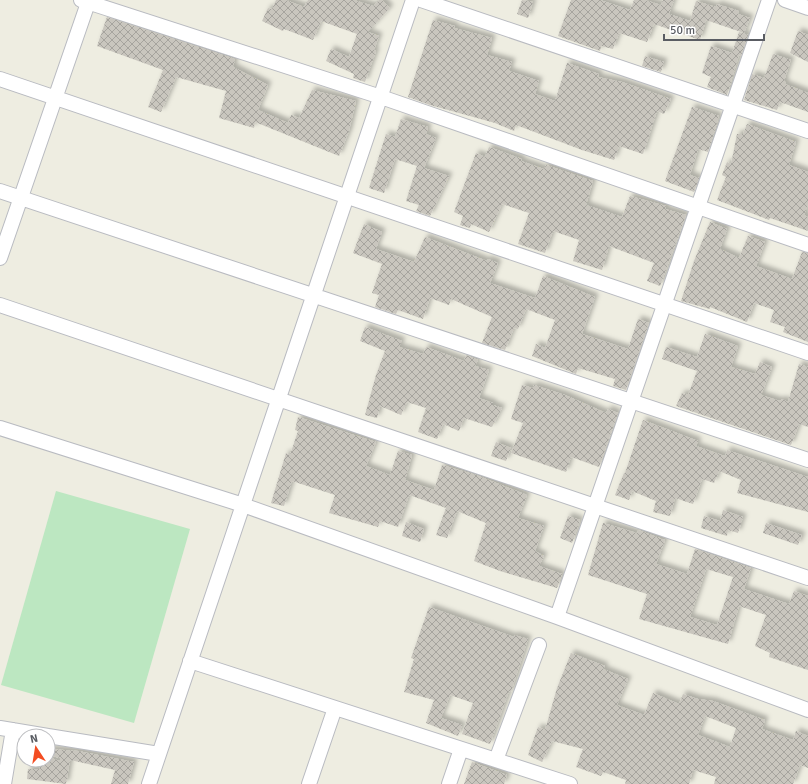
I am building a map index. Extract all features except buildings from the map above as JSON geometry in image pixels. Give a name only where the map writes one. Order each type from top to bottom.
[{"type":"street","points":[[149,784],[382,97],[413,0]]},
{"type":"street","points":[[421,0],[808,131]]},
{"type":"street","points":[[557,617],[770,0]]},
{"type":"street","points":[[786,0],[808,8]]},
{"type":"street","points":[[0,258],[55,98],[86,1],[382,97],[808,245]]},
{"type":"street","points":[[0,79],[808,353]]},
{"type":"street","points":[[0,191],[808,460]]},
{"type":"street","points":[[0,305],[808,578]]},
{"type":"street","points":[[0,428],[243,505],[557,617],[808,710]]},
{"type":"street","points":[[496,760],[539,645]]},
{"type":"street","points":[[190,661],[570,784]]},
{"type":"street","points":[[309,784],[335,708]]},
{"type":"street","points":[[4,784],[6,729],[16,731]]},
{"type":"street","points":[[56,737],[159,754]]},
{"type":"street","points":[[449,784],[460,749]]},
{"type":"green space","points":[[56,491],[190,529],[134,723],[1,685]]}]
